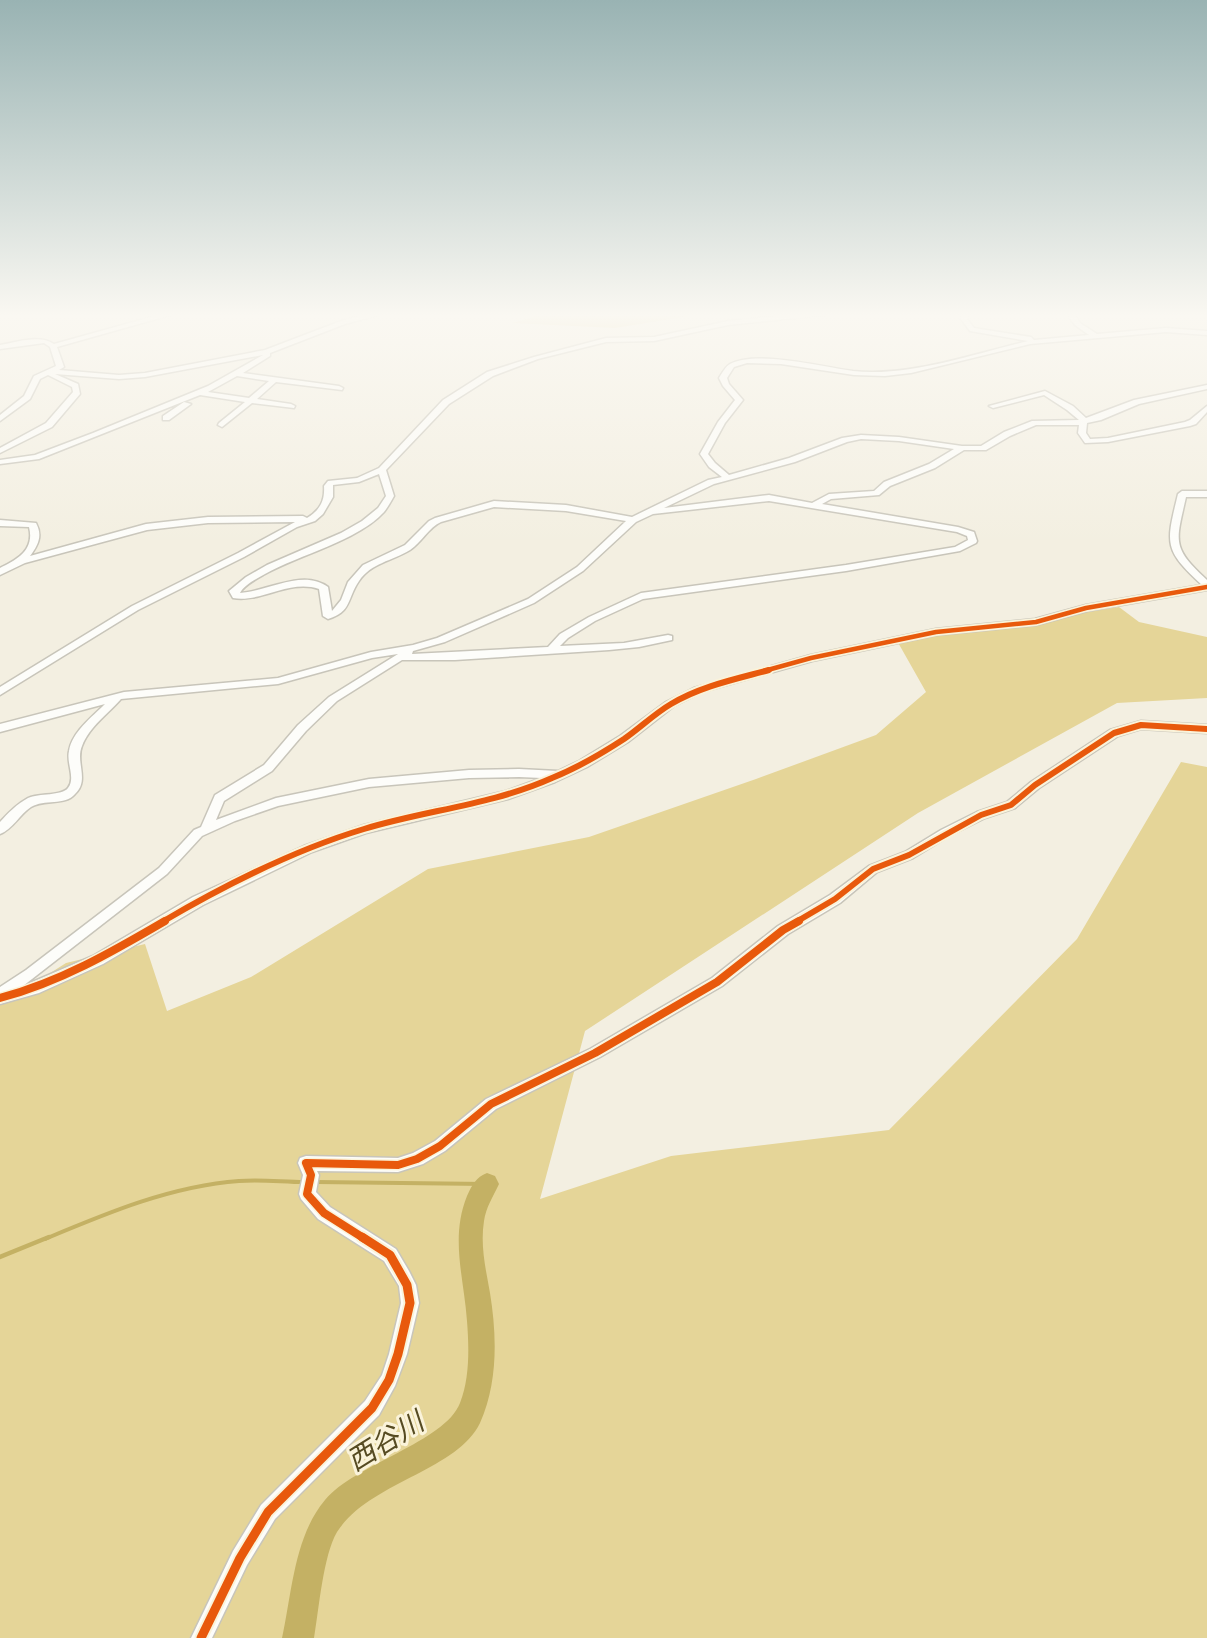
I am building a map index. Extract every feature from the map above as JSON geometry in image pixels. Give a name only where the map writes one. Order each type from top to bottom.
[{"type":"street","points":[[0,419],[27,397],[30,390]]},
{"type":"street","points":[[0,451],[49,424],[76,390]]},
{"type":"street","points":[[0,462],[17,461],[46,454],[204,390]]},
{"type":"street","points":[[222,425],[262,390]]},
{"type":"street","points":[[0,692],[135,608],[294,525],[312,519],[325,505],[329,497],[328,486],[331,483],[359,480],[382,470],[446,402],[466,390]]},
{"type":"street","points":[[726,477],[712,465],[704,454],[722,422],[739,400],[730,390]]},
{"type":"street","points":[[0,728],[117,697],[278,681],[371,655],[414,648],[441,640],[531,601],[580,569],[633,520],[726,477],[792,460],[845,440],[861,437],[899,439],[962,448],[983,448],[1007,434],[1035,423],[1083,421],[1137,402],[1191,390]]},
{"type":"street","points":[[166,418],[199,393],[291,406]]},
{"type":"street","points":[[993,406],[1045,393],[1070,408],[1083,421],[1082,433],[1089,441],[1108,440],[1187,424],[1193,422],[1207,408]]},
{"type":"street","points":[[814,505],[830,497],[876,493],[887,484],[932,466],[962,448]]},
{"type":"street","points":[[382,470],[390,496],[381,512],[348,531],[264,570],[241,584],[234,591],[236,596],[303,584],[317,584],[323,587],[328,616],[334,615],[346,600],[358,575],[366,567],[408,547],[432,523],[494,504],[566,508],[633,520]]},
{"type":"street","points":[[1207,494],[1182,494],[1177,516],[1175,548],[1207,586]]},
{"type":"street","points":[[551,650],[564,636],[592,619],[641,596],[846,568],[957,549],[973,541],[971,534],[958,530],[769,498],[648,513]]},
{"type":"street","points":[[0,563],[22,561],[146,527],[208,520],[312,519]]},
{"type":"street","points":[[0,522],[32,524],[36,531],[36,540],[22,561],[0,572]]},
{"type":"street","points":[[0,996],[34,989],[98,960],[198,901],[308,849],[364,829],[508,795],[559,776],[624,739],[679,699],[738,678],[811,658],[936,632],[1028,624],[1086,608],[1207,586]]},
{"type":"street","points":[[399,657],[479,656],[626,645],[668,638]]},
{"type":"street","points":[[206,830],[219,798],[268,768],[302,728],[333,699],[414,648]]},
{"type":"street","points":[[0,830],[23,806],[37,799],[67,796],[73,791],[79,778],[74,757],[75,748],[83,734],[117,697]]},
{"type":"street","points":[[201,1638],[240,1558],[268,1512],[372,1408],[389,1380],[410,1303],[407,1285],[390,1255],[324,1213],[307,1194],[311,1175],[306,1163],[398,1165],[417,1159],[440,1146],[491,1104],[595,1053],[717,982],[783,930],[835,899],[873,869],[909,855],[981,815],[1011,805],[1035,785],[1114,733],[1141,725],[1207,729]]},
{"type":"street","points":[[0,996],[164,871],[198,833],[231,818],[276,802],[369,783],[519,772],[559,776]]},
{"type":"shaded area","points":[[1119,607],[1139,622],[1207,637],[1207,698],[1117,703],[918,813],[585,1031],[540,1199],[671,1156],[889,1130],[1077,939],[1181,762],[1207,767],[1207,1638],[0,1638],[0,1005],[66,963],[145,944],[167,1011],[251,977],[428,869],[589,837],[876,735],[926,692],[896,639]]},
{"type":"waterway","points":[[45,1239],[140,1202],[189,1189],[247,1180],[304,1182]]},
{"type":"waterway","points":[[316,1182],[487,1184]]},
{"type":"waterway","name":"西谷川","points":[[298,1638],[316,1548],[326,1523],[336,1509],[363,1487],[443,1441],[467,1419],[474,1403],[480,1372],[481,1338],[470,1237],[474,1210],[487,1184]]},
{"type":"waterway","points":[[0,1257],[49,1237]]},
{"type":"cycle path","points":[[0,998],[34,989],[98,960],[198,901],[308,849],[364,829],[508,795],[551,779],[583,764],[624,739],[670,704],[698,690],[811,658],[936,632],[1036,622],[1086,608],[1207,587]]},
{"type":"cycle path","points":[[201,1638],[240,1558],[268,1512],[372,1408],[389,1380],[398,1354],[410,1303],[407,1285],[390,1255],[324,1213],[307,1194],[311,1175],[306,1163],[398,1165],[417,1159],[440,1146],[491,1104],[595,1053],[717,982],[783,930],[835,899],[873,869],[909,855],[981,815],[1011,805],[1035,785],[1114,733],[1141,725],[1207,729]]}]
